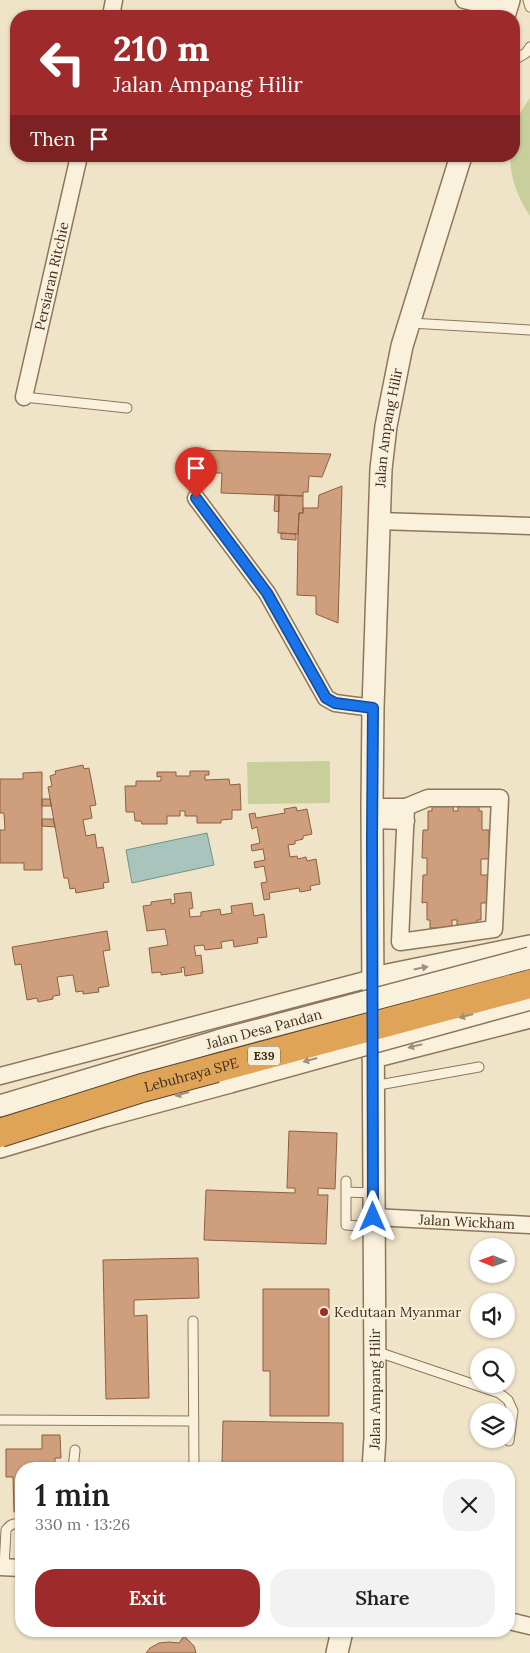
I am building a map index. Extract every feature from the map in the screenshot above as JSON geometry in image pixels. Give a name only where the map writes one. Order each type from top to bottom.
[{"type":"highway","name":"Lebuhraya SPE","points":[[0,1115],[147,1070],[530,966]]},
{"type":"highway","name":"Lebuhraya SPE","points":[[0,1133],[142,1088],[530,984]]},
{"type":"street","points":[[464,0],[506,9]]},
{"type":"street","name":"Persiaran Ritchie","points":[[24,397],[78,162]]},
{"type":"street","name":"Jalan Ampang Hilir","points":[[373,1462],[375,1438],[372,814],[373,708],[381,469],[386,426],[400,354],[459,162]]},
{"type":"street","points":[[196,498],[267,593],[326,698],[340,705],[373,708]]},
{"type":"street","points":[[379,521],[530,526]]},
{"type":"street","points":[[372,814],[406,814],[428,798],[500,798],[494,929],[400,942],[406,814]]},
{"type":"street","points":[[0,1076],[373,978],[530,946]]},
{"type":"street","name":"Jalan Desa Pandan","points":[[0,1106],[221,1040],[530,958]]},
{"type":"street","points":[[0,1147],[104,1116],[530,999]]},
{"type":"street","points":[[373,1057],[530,1017]]},
{"type":"street","name":"Jalan Wickham","points":[[373,1222],[530,1225]]},
{"type":"street","points":[[2,1567],[15,1568]]},
{"type":"street","points":[[515,1622],[530,1626]]},
{"type":"street","points":[[337,1653],[341,1637]]},
{"type":"lane","points":[[528,0],[530,8]]},
{"type":"lane","points":[[520,56],[530,48]]},
{"type":"lane","points":[[410,323],[530,330]]},
{"type":"lane","points":[[24,397],[127,408]]},
{"type":"lane","points":[[373,1086],[479,1067]]},
{"type":"lane","points":[[346,1181],[346,1226],[373,1222]]},
{"type":"lane","points":[[346,1192],[373,1193]]},
{"type":"lane","points":[[193,1321],[194,1462]]},
{"type":"lane","points":[[374,1350],[499,1393],[510,1403]]},
{"type":"lane","points":[[0,1420],[194,1421]]},
{"type":"lane","points":[[73,1462],[74,1450]]},
{"type":"lane","points":[[2,1567],[6,1530],[15,1523]]},
{"type":"green space","points":[[530,98],[530,216],[516,188],[511,172],[510,162],[520,162],[520,114]]},
{"type":"green space","points":[[330,761],[330,803],[248,804],[247,762]]},
{"type":"water","points":[[207,833],[214,865],[132,883],[126,850]]},
{"type":"building","points":[[196,450],[331,454],[322,477],[309,476],[308,492],[303,492],[303,496],[221,493],[222,473],[204,473]]},
{"type":"building","points":[[342,486],[338,623],[316,614],[316,596],[297,595],[298,534],[299,513],[303,513],[303,508],[318,508],[319,495]]},
{"type":"building","points":[[275,495],[279,495],[279,512],[274,511]]},
{"type":"building","points":[[279,495],[303,496],[303,513],[299,513],[298,534],[278,533]]},
{"type":"building","points":[[281,533],[296,534],[296,540],[281,539]]},
{"type":"building","points":[[83,765],[84,769],[89,768],[96,805],[90,806],[92,818],[83,820],[86,836],[95,834],[97,848],[103,847],[109,882],[103,883],[104,888],[76,893],[75,888],[70,889],[68,878],[64,878],[48,787],[52,786],[50,776],[56,774],[55,771]]},
{"type":"building","points":[[190,771],[209,771],[209,775],[205,775],[205,780],[229,779],[230,785],[240,784],[241,810],[232,810],[232,819],[221,820],[221,823],[197,823],[197,816],[185,816],[185,811],[180,811],[180,816],[167,816],[167,824],[142,824],[141,821],[135,821],[134,812],[126,812],[125,786],[136,786],[136,781],[161,781],[161,776],[157,777],[157,772],[176,772],[176,776],[190,776]]},
{"type":"building","points":[[42,772],[42,870],[24,870],[24,863],[0,863],[0,830],[5,830],[4,813],[0,813],[0,779],[23,779],[23,773]]},
{"type":"building","points":[[42,799],[50,799],[51,806],[42,806]]},
{"type":"building","points":[[432,802],[454,803],[453,811],[458,811],[458,802],[479,803],[479,811],[482,811],[482,830],[489,830],[489,859],[481,859],[481,875],[488,875],[488,903],[481,903],[481,920],[477,920],[477,929],[457,928],[457,920],[452,920],[452,928],[430,928],[430,920],[427,920],[427,902],[422,903],[423,875],[427,875],[427,858],[422,858],[423,830],[428,830],[428,811],[432,811]]},
{"type":"building","points":[[296,807],[297,811],[307,809],[312,834],[303,836],[303,839],[295,841],[295,844],[288,845],[290,857],[297,856],[298,859],[306,857],[307,861],[316,859],[320,884],[310,886],[311,890],[300,892],[299,888],[269,893],[270,899],[264,900],[261,883],[267,882],[264,866],[255,868],[254,862],[265,860],[263,849],[252,851],[251,845],[260,843],[257,827],[252,829],[249,814],[255,813],[256,818],[285,813],[284,809]]},
{"type":"building","points":[[42,819],[53,819],[55,827],[42,826]]},
{"type":"building","points":[[191,892],[193,908],[189,909],[190,917],[201,916],[201,912],[220,909],[221,915],[232,913],[231,906],[252,903],[254,916],[264,914],[267,937],[257,938],[258,943],[234,947],[233,940],[221,942],[222,948],[205,950],[204,945],[194,946],[196,956],[201,955],[203,973],[185,976],[184,967],[181,968],[182,972],[161,975],[161,972],[152,973],[149,948],[168,945],[165,929],[147,931],[143,906],[151,905],[151,902],[171,899],[171,904],[175,903],[174,894]]},
{"type":"building","points":[[107,931],[110,950],[103,951],[109,986],[98,988],[99,992],[83,994],[83,991],[76,992],[73,975],[57,977],[60,995],[53,996],[53,999],[38,1002],[37,998],[27,1000],[21,964],[15,965],[12,947]]},
{"type":"building","points":[[289,1131],[337,1133],[335,1189],[318,1188],[318,1195],[328,1195],[326,1244],[204,1240],[206,1190],[295,1193],[295,1188],[287,1188]]},
{"type":"building","points":[[198,1258],[199,1298],[134,1300],[134,1316],[147,1315],[149,1398],[106,1399],[103,1260]]},
{"type":"building","points":[[263,1289],[329,1289],[329,1416],[270,1416],[270,1371],[263,1371]]},
{"type":"building","points":[[223,1421],[343,1423],[343,1462],[222,1462]]},
{"type":"building","points":[[42,1435],[60,1435],[61,1458],[55,1458],[55,1462],[15,1462],[14,1512],[13,1477],[6,1477],[6,1449],[42,1449]]},
{"type":"building","points":[[185,1637],[194,1646],[196,1653],[146,1653],[150,1648],[159,1643],[179,1643]]},
{"type":"place","name":"Kedutaan Myanmar","points":[[324,1312]]},
{"type":"route","points":[[196,498],[267,593],[326,698],[346,706],[373,708],[373,1217]]}]
